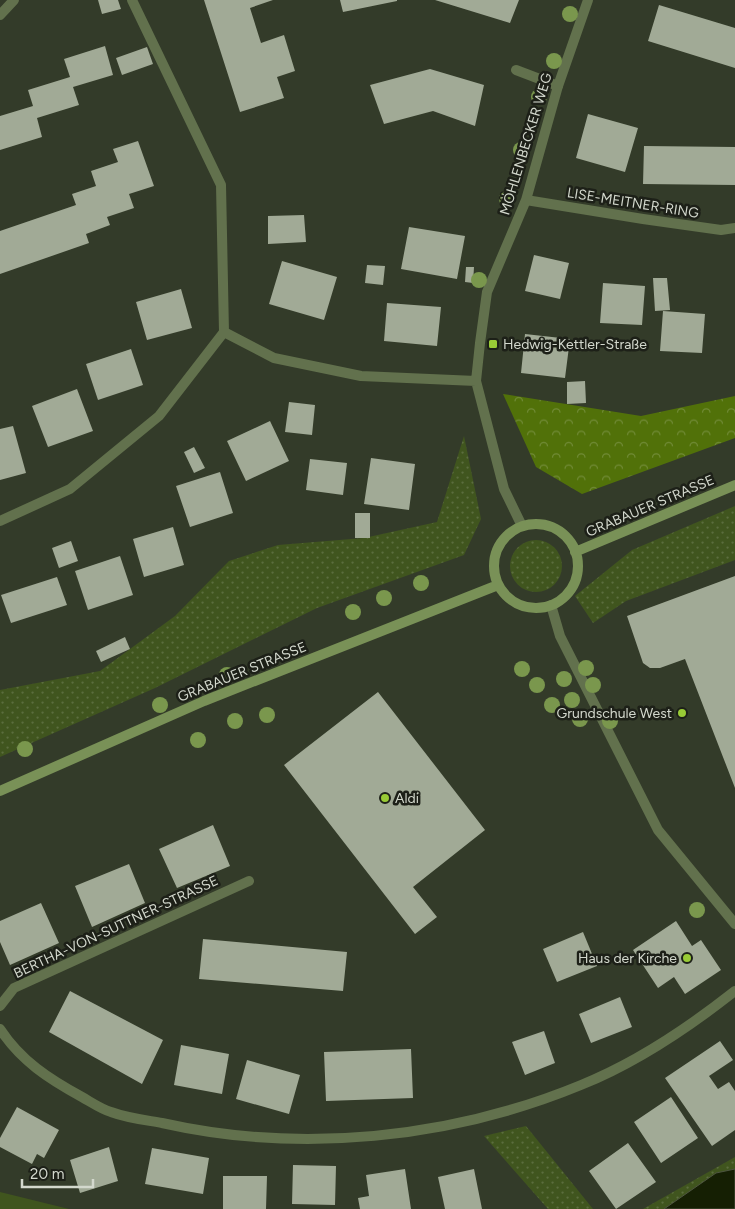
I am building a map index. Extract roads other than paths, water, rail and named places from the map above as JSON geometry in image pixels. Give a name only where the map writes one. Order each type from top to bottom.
[{"type":"main road","name":"GRABAUER STRASSE","points":[[575,552],[735,485]]},
{"type":"main road","points":[[534,524],[548,526],[569,540],[575,552],[578,565],[576,577],[562,598],[552,605],[527,607],[510,599],[498,585],[494,562],[497,550],[511,532],[522,526],[534,524]]},
{"type":"main road","name":"GRABAUER STRASSE","points":[[0,791],[204,701],[498,585]]},
{"type":"street","points":[[0,15],[14,0]]},
{"type":"street","points":[[0,521],[70,489],[159,416],[224,332],[221,186],[132,0]]},
{"type":"street","name":"MÖHLENBECKER WEG","points":[[522,526],[504,489],[476,381],[487,292],[526,200],[558,86],[588,0]]},
{"type":"street","points":[[516,70],[558,86]]},
{"type":"street","name":"LISE-MEITNER-RING","points":[[526,200],[653,221],[721,230],[735,228]]},
{"type":"street","points":[[224,332],[274,358],[361,376],[476,381]]},
{"type":"street","points":[[552,605],[560,636],[658,830],[735,924]]},
{"type":"street","name":"BERTHA-VON-SUTTNER-STRASSE","points":[[0,1006],[14,988],[249,881]]},
{"type":"street","points":[[0,1028],[10,1044],[28,1063],[52,1081],[110,1112],[186,1129],[262,1138],[330,1139],[381,1135],[464,1122],[505,1112],[582,1085],[652,1050],[735,991]]},
{"type":"place","name":"Hedwig-Kettler-Straße","points":[[493,344]]},
{"type":"place","name":"Grundschule West","points":[[682,713]]},
{"type":"place","name":"Aldi","points":[[385,798]]},
{"type":"place","name":"Haus der Kirche","points":[[687,958]]}]
